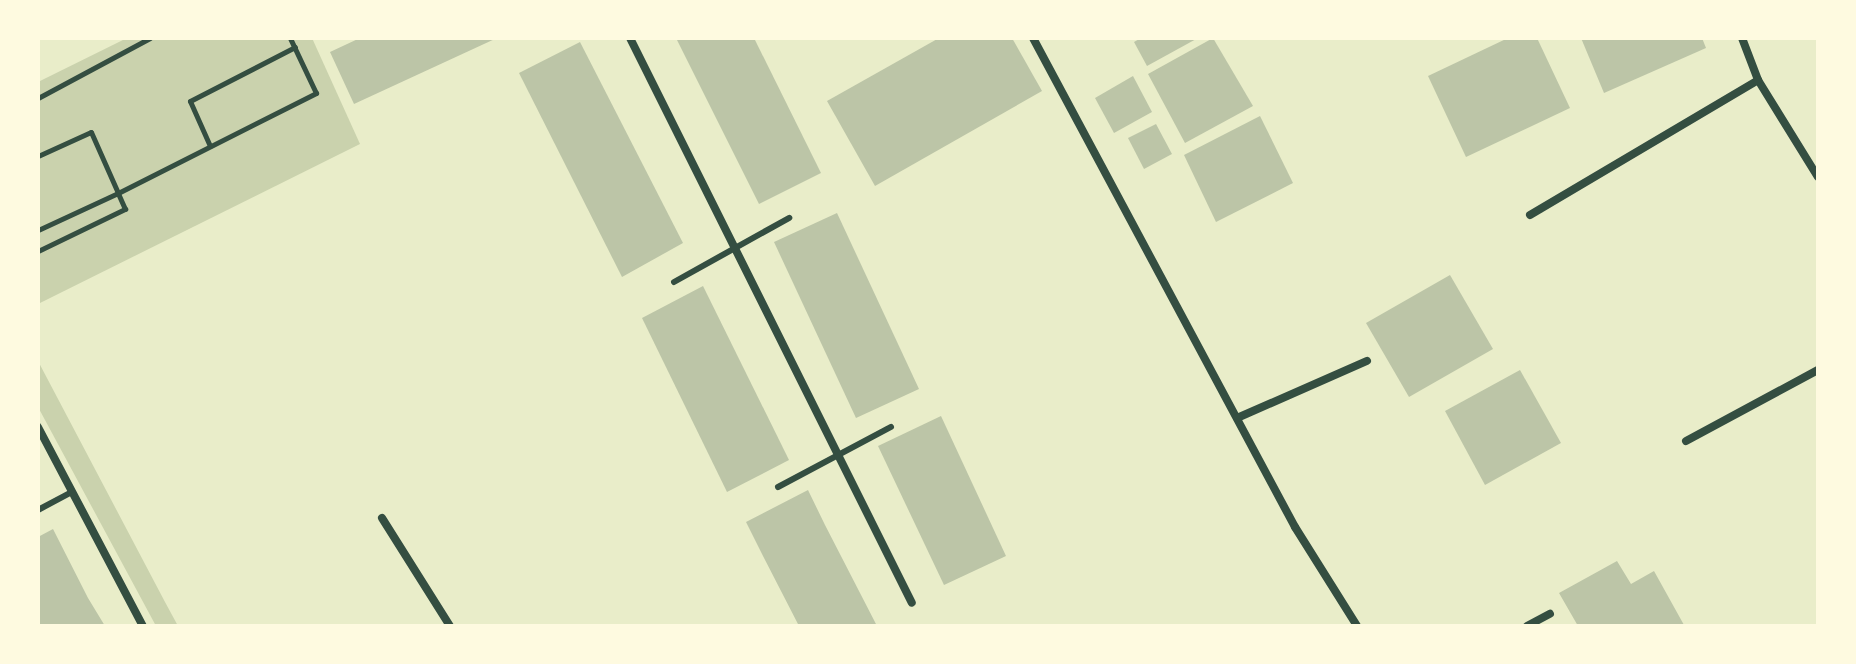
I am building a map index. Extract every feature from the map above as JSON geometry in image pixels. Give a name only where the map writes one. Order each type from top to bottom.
[{"type":"street","points":[[630,38],[912,603]]},
{"type":"street","points":[[1033,38],[1295,527],[1357,626]]},
{"type":"street","points":[[1742,38],[1758,80],[1818,177]]},
{"type":"street","points":[[1530,215],[1758,80]]},
{"type":"street","points":[[1237,418],[1367,361]]},
{"type":"street","points":[[1686,441],[1818,370]]},
{"type":"street","points":[[38,427],[143,626]]},
{"type":"street","points":[[382,518],[450,626]]},
{"type":"street","points":[[1527,626],[1550,614]]},
{"type":"lane","points":[[674,282],[789,218]]},
{"type":"lane","points":[[778,487],[891,427]]},
{"type":"lane","points":[[38,510],[72,492]]},
{"type":"path","points":[[38,98],[150,38]]},
{"type":"path","points":[[38,230],[316,93],[290,38]]},
{"type":"path","points":[[210,146],[190,101],[295,47]]},
{"type":"path","points":[[38,156],[91,132],[125,209],[38,251]]},
{"type":"green space","points":[[127,38],[312,38],[360,144],[38,304],[38,82]]},
{"type":"green space","points":[[38,361],[178,626],[156,626],[38,407]]},
{"type":"building","points":[[360,38],[497,38],[354,104],[330,52]]},
{"type":"building","points":[[676,38],[754,38],[821,173],[759,204]]},
{"type":"building","points":[[939,38],[1012,38],[1042,91],[875,186],[827,101]]},
{"type":"building","points":[[1141,38],[1198,38],[1147,66],[1134,42]]},
{"type":"building","points":[[1213,38],[1253,106],[1185,143],[1148,74]]},
{"type":"building","points":[[1508,38],[1537,38],[1570,108],[1466,157],[1428,76]]},
{"type":"building","points":[[1581,38],[1702,38],[1706,48],[1604,93]]},
{"type":"building","points":[[580,42],[683,243],[622,277],[519,73]]},
{"type":"building","points":[[1133,76],[1152,112],[1114,133],[1095,98]]},
{"type":"building","points":[[1260,116],[1293,183],[1216,222],[1184,155]]},
{"type":"building","points":[[1156,124],[1172,154],[1144,169],[1128,138]]},
{"type":"building","points":[[837,213],[919,389],[856,418],[774,242]]},
{"type":"building","points":[[1450,275],[1493,349],[1409,397],[1366,323]]},
{"type":"building","points":[[703,286],[789,460],[727,492],[642,318]]},
{"type":"building","points":[[1520,370],[1561,443],[1485,485],[1445,411]]},
{"type":"building","points":[[941,416],[1006,556],[944,585],[878,446]]},
{"type":"building","points":[[808,490],[877,626],[799,626],[763,556],[746,522]]},
{"type":"building","points":[[53,529],[105,626],[38,626],[38,537]]},
{"type":"building","points":[[1617,561],[1631,584],[1654,571],[1684,625],[1578,626],[1559,593]]}]
